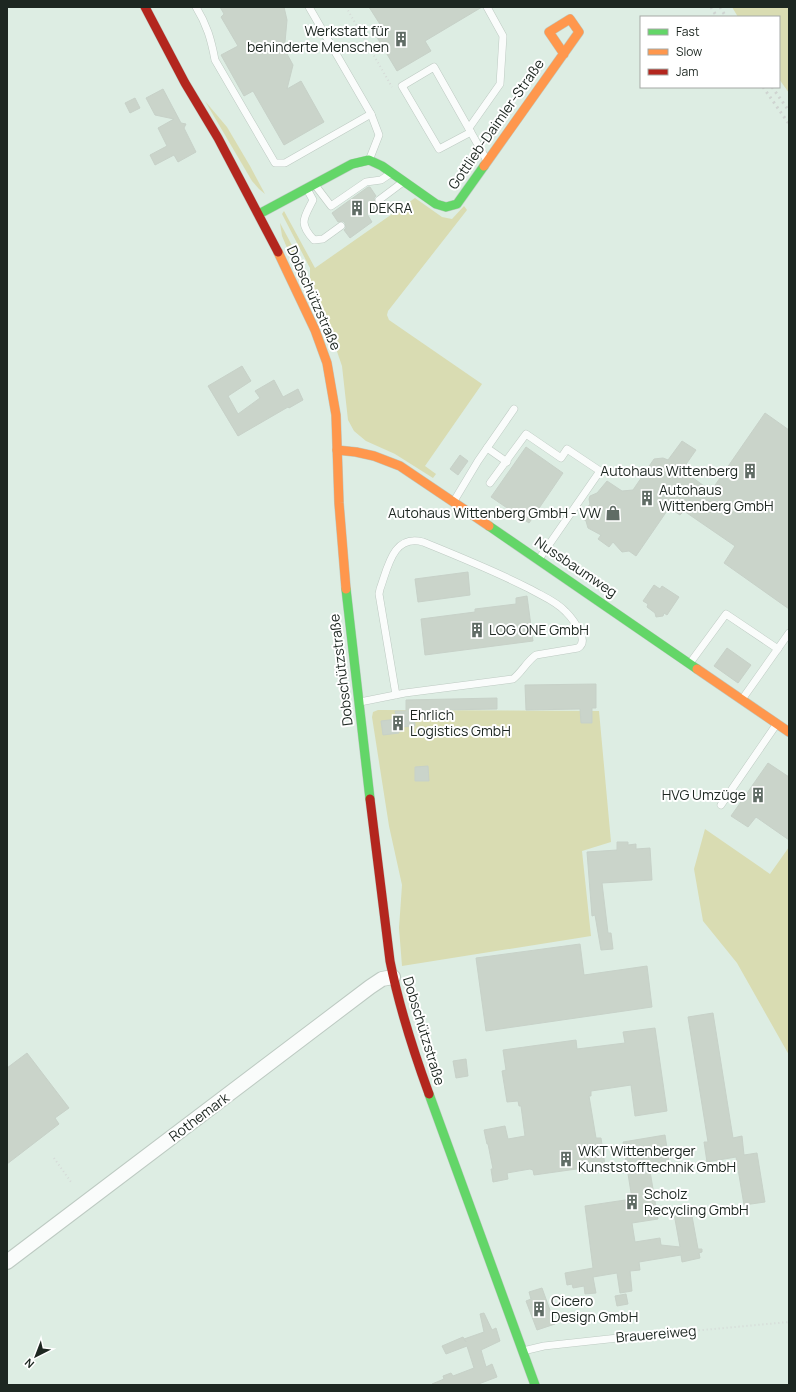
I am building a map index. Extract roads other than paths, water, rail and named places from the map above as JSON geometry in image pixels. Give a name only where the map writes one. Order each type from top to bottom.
[{"type":"street","name":"Dobschützstraße","points":[[145,7],[185,83],[218,138],[284,262],[322,347],[329,370],[334,404],[344,570],[358,702],[393,977],[400,1010],[409,1038],[467,1203],[535,1385]]},
{"type":"street","name":"Gottlieb-Daimler-Straße","points":[[369,160],[382,166],[436,204],[446,207],[457,204],[564,54]]},
{"type":"street","points":[[259,214],[352,164],[369,160]]},
{"type":"street","name":"Nussbaumweg","points":[[337,450],[367,453],[387,459],[409,471],[789,732]]},
{"type":"street","name":"Rothemark","points":[[7,1262],[370,987],[382,979],[393,977]]},
{"type":"lane","points":[[196,7],[202,17],[211,40],[215,60],[275,163],[285,163],[371,114]]},
{"type":"lane","points":[[309,7],[371,114],[379,135],[369,160]]},
{"type":"lane","points":[[487,7],[503,36],[500,84],[470,130],[439,149],[402,86],[434,67],[470,130],[488,161]]},
{"type":"lane","points":[[311,186],[331,206],[366,182],[381,180],[391,173]]},
{"type":"lane","points":[[379,200],[404,182]]},
{"type":"lane","points":[[311,186],[313,200],[304,219],[306,231],[314,240],[323,239],[341,226]]},
{"type":"lane","points":[[454,501],[487,448],[514,409]]},
{"type":"lane","points":[[490,483],[507,462],[526,434],[561,458],[567,449],[600,470],[538,559]]},
{"type":"lane","points":[[487,448],[507,462]]},
{"type":"lane","points":[[358,702],[396,695],[513,679],[536,655],[578,648],[583,642],[581,635],[576,624],[566,611],[555,602],[496,572],[423,542],[404,542],[392,555],[379,594],[396,695]]},
{"type":"lane","points":[[690,663],[726,614],[778,649]]},
{"type":"lane","points":[[742,700],[789,633]]},
{"type":"lane","points":[[721,805],[777,724]]},
{"type":"lane","name":"Brauereiweg","points":[[523,1352],[544,1346],[618,1338]]},
{"type":"railway","points":[[711,7],[716,16]]},
{"type":"railway","points":[[720,7],[725,16]]},
{"type":"railway","points":[[764,88],[789,124]]},
{"type":"railway","points":[[773,88],[789,111]]},
{"type":"place","name":"Werkstatt für behinderte Menschen","points":[[401,39]]},
{"type":"place","name":"DEKRA","points":[[357,208]]},
{"type":"place","name":"Autohaus Wittenberg","points":[[750,471]]},
{"type":"place","name":"Autohaus Wittenberg GmbH","points":[[647,498]]},
{"type":"place","name":"Autohaus Wittenberg GmbH - VW","points":[[613,513]]},
{"type":"place","name":"LOG ONE GmbH","points":[[477,630]]},
{"type":"place","name":"Ehrlich Logistics GmbH","points":[[398,723]]},
{"type":"place","name":"HVG Umzüge","points":[[758,795]]},
{"type":"place","name":"WKT Wittenberger Kunststofftechnik GmbH","points":[[566,1159]]},
{"type":"place","name":"Scholz Recycling GmbH","points":[[632,1202]]},
{"type":"place","name":"Cicero Design GmbH","points":[[539,1309]]}]
